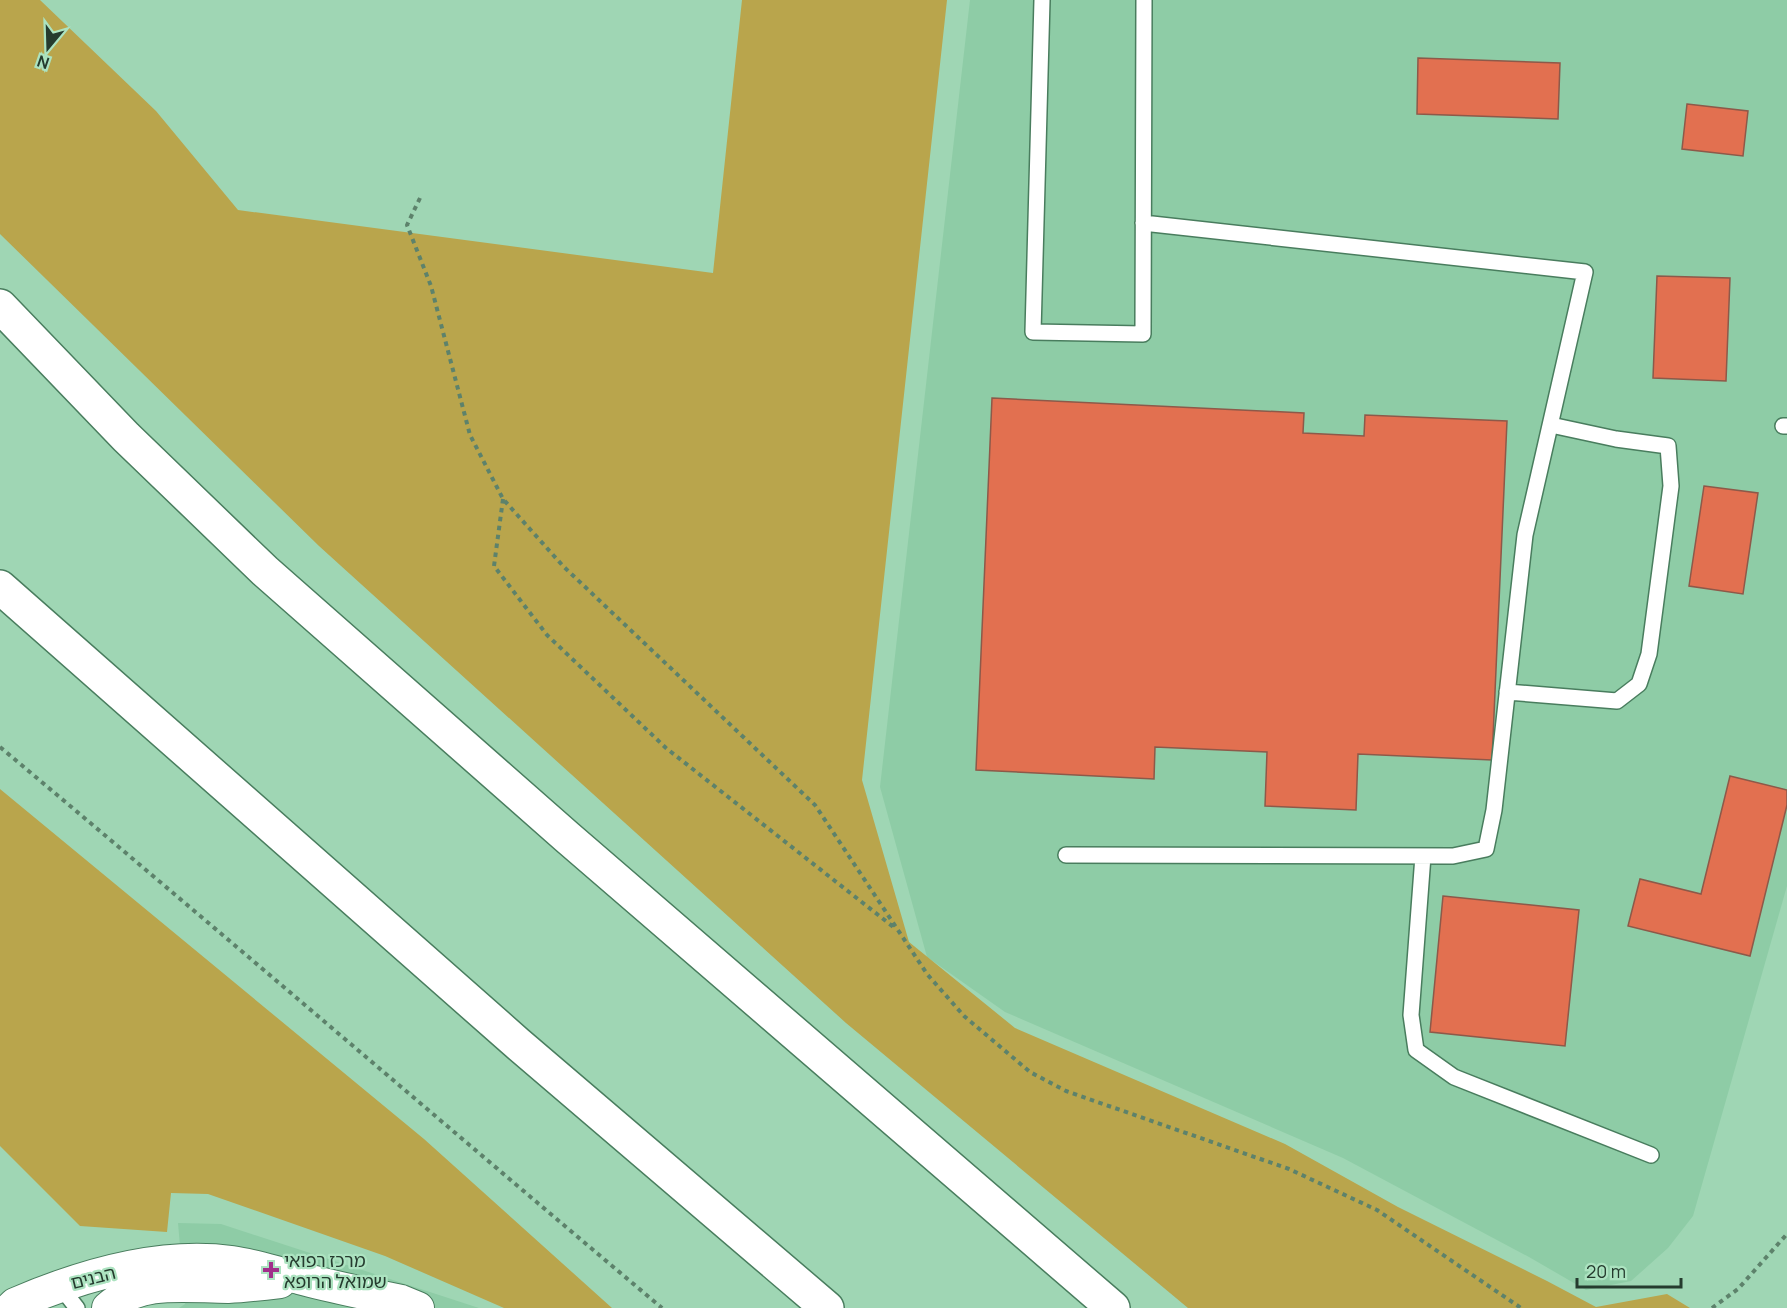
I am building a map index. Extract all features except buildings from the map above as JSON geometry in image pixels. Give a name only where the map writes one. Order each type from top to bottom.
[{"type":"highway","points":[[0,306],[126,437],[265,571],[567,837],[1113,1308]]},
{"type":"highway","points":[[0,587],[517,1043],[827,1308]]},
{"type":"street","points":[[182,1273],[232,1262],[401,1301],[418,1308]]},
{"type":"street","name":"הבנים","points":[[11,1308],[15,1304],[68,1297],[152,1263],[182,1273]]},
{"type":"street","name":"הבנים","points":[[108,1308],[117,1299],[157,1285],[182,1273]]},
{"type":"lane","points":[[1042,0],[1034,332],[1143,334],[1143,0]]},
{"type":"lane","points":[[1066,855],[1453,856],[1486,849],[1494,810],[1525,535],[1585,272],[1143,223]]},
{"type":"lane","points":[[1507,692],[1617,701],[1639,684],[1649,654],[1671,486],[1668,446],[1616,439],[1551,425]]},
{"type":"lane","points":[[1424,856],[1412,1015],[1416,1050],[1454,1077],[1651,1155]]},
{"type":"path","points":[[420,198],[407,225],[431,286],[471,435],[503,499],[563,566],[815,806],[927,974],[964,1016],[1030,1072],[1065,1090],[1289,1169],[1377,1210],[1521,1308]]},
{"type":"path","points":[[503,499],[494,566],[547,635],[666,748],[899,932]]},
{"type":"path","points":[[0,747],[231,940],[662,1308]]},
{"type":"path","points":[[1712,1308],[1738,1289],[1787,1234]]},
{"type":"shaded area","points":[[0,0],[40,0],[156,111],[238,210],[713,273],[742,0],[947,0],[862,780],[909,942],[1015,1028],[1285,1144],[1398,1207],[1596,1307],[1667,1294],[1690,1308],[1188,1308],[846,1023],[319,546],[0,234]]},
{"type":"shaded area","points":[[970,0],[1787,0],[1787,886],[1693,1216],[1668,1248],[1631,1281],[1586,1290],[1343,1158],[1005,1012],[927,957],[880,787]]},
{"type":"shaded area","points":[[0,789],[424,1139],[612,1308],[504,1308],[385,1256],[208,1194],[171,1193],[167,1232],[80,1226],[0,1146]]},
{"type":"shaded area","name":"מרכז רפואי שמואל הרופא","points":[[178,1223],[221,1224],[479,1308],[179,1308],[185,1304]]},
{"type":"place","name":"מרכז רפואי שמואל הרופא","points":[[271,1270]]}]
